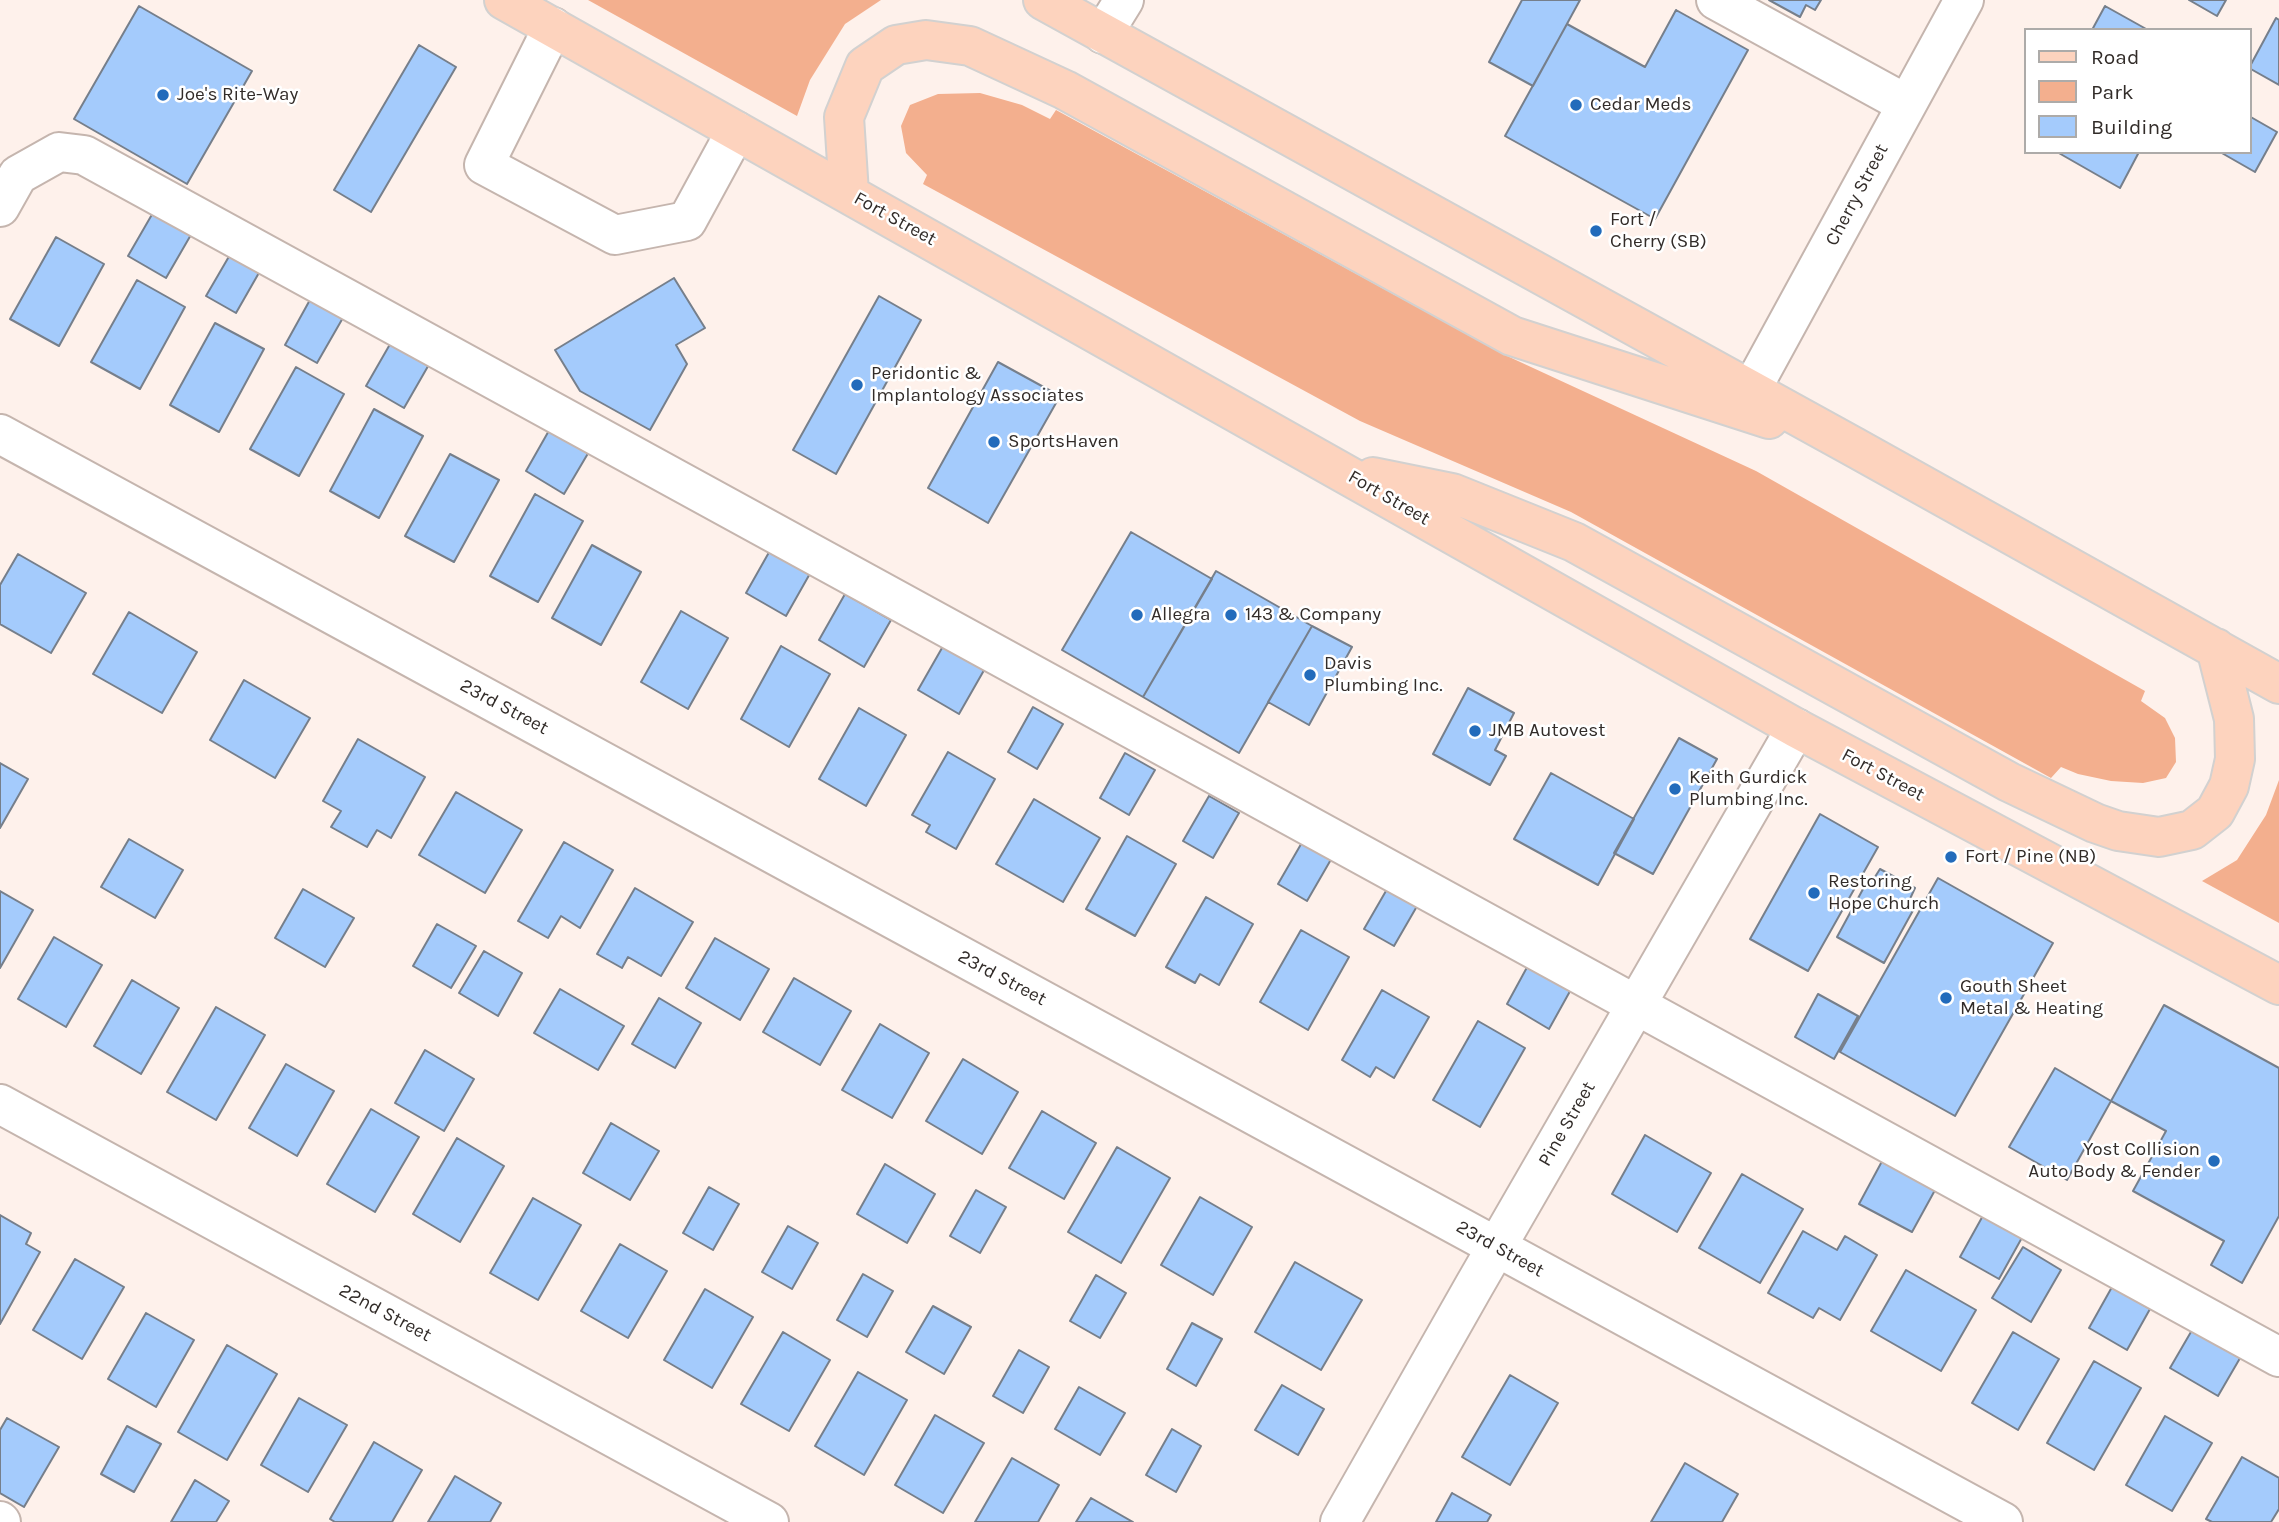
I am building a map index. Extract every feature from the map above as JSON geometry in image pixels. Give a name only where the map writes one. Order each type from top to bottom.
[{"type":"main road","name":"Fort Street","points":[[504,0],[1796,728],[2279,985]]},
{"type":"main road","points":[[1043,0],[2279,684]]},
{"type":"main road","points":[[849,193],[844,117],[864,66],[896,45],[926,40],[970,46],[1065,90],[1512,336],[1854,447]]},
{"type":"main road","points":[[1343,471],[1452,493],[1574,542],[2009,782],[2095,823],[2118,831],[2159,837],[2192,830],[2215,811],[2220,803],[2229,786],[2235,759],[2234,719],[2216,648]]},
{"type":"street","points":[[1103,34],[1124,0]]},
{"type":"street","points":[[1716,0],[1906,104]]},
{"type":"street","name":"Cherry Street","points":[[1751,390],[1964,0]]},
{"type":"street","points":[[553,27],[484,165],[615,235],[687,221],[736,131]]},
{"type":"street","points":[[0,207],[18,175],[59,152],[84,155],[2279,1357]]},
{"type":"street","name":"23rd Street","points":[[0,434],[2003,1522]]},
{"type":"street","name":"Pine Street","points":[[1348,1519],[1496,1246],[1796,728]]},
{"type":"street","name":"22nd Street","points":[[0,1104],[769,1522]]},
{"type":"green space","points":[[588,0],[881,0],[845,24],[810,80],[797,116]]},
{"type":"green space","points":[[980,93],[1022,105],[1050,119],[1056,110],[1505,355],[1756,471],[2145,691],[2141,701],[2165,718],[2175,738],[2176,762],[2166,778],[2143,783],[2111,781],[2078,774],[2061,767],[2051,778],[1571,512],[1360,421],[923,184],[927,175],[906,153],[901,126],[910,105],[938,94]]},
{"type":"green space","points":[[2279,780],[2279,923],[2202,881],[2237,860],[2266,815]]},
{"type":"building","points":[[1522,0],[1580,0],[1533,86],[1489,62]]},
{"type":"building","points":[[1769,0],[1821,0],[1815,10],[1806,5],[1800,17]]},
{"type":"building","points":[[2189,0],[2226,0],[2217,16]]},
{"type":"building","name":"Joe's Rite-Way","points":[[139,6],[252,71],[187,184],[74,119]]},
{"type":"building","points":[[2105,6],[2144,28],[2093,28]]},
{"type":"building","points":[[1676,10],[1748,50],[1655,219],[1505,136],[1567,24],[1645,67]]},
{"type":"building","points":[[2276,18],[2279,20],[2279,85],[2251,69],[2251,64]]},
{"type":"building","points":[[419,45],[456,67],[371,212],[334,190]]},
{"type":"building","points":[[2251,117],[2277,132],[2255,172],[2224,154],[2251,154]]},
{"type":"building","points":[[2060,154],[2138,154],[2120,188]]},
{"type":"building","points":[[154,211],[192,233],[166,278],[128,256]]},
{"type":"building","points":[[56,237],[104,264],[59,346],[10,319]]},
{"type":"building","points":[[231,253],[260,271],[236,313],[206,296]]},
{"type":"building","points":[[674,278],[705,328],[676,345],[687,364],[650,430],[580,391],[555,350]]},
{"type":"building","points":[[137,280],[185,307],[140,389],[91,362]]},
{"type":"building","name":"Peridontic & Implantology Associates","points":[[879,296],[921,320],[836,474],[793,450]]},
{"type":"building","points":[[311,298],[344,316],[317,363],[285,345]]},
{"type":"building","points":[[215,323],[264,349],[219,432],[170,405]]},
{"type":"building","points":[[393,339],[431,361],[404,408],[366,386]]},
{"type":"building","name":"SportsHaven","points":[[998,362],[1060,396],[988,523],[928,488]]},
{"type":"building","points":[[296,367],[344,394],[299,476],[250,449]]},
{"type":"building","points":[[374,409],[423,436],[379,518],[330,491]]},
{"type":"building","points":[[551,427],[590,450],[564,494],[526,471]]},
{"type":"building","points":[[450,454],[499,480],[454,562],[405,536]]},
{"type":"building","points":[[535,494],[583,521],[538,602],[490,576]]},
{"type":"building","name":"Allegra","points":[[1131,532],[1212,579],[1143,697],[1062,650]]},
{"type":"building","points":[[592,545],[641,572],[601,645],[552,618]]},
{"type":"building","points":[[772,547],[812,570],[786,616],[746,593]]},
{"type":"building","points":[[18,554],[86,593],[51,653],[0,624],[0,585]]},
{"type":"building","points":[[1216,571],[1312,626],[1239,753],[1143,697]]},
{"type":"building","points":[[845,594],[891,620],[864,667],[819,640]]},
{"type":"building","points":[[681,611],[728,638],[688,709],[641,682]]},
{"type":"building","points":[[129,612],[197,652],[162,713],[93,674]]},
{"type":"building","name":"Davis Plumbing Inc.","points":[[1312,626],[1352,647],[1309,725],[1268,702]]},
{"type":"building","points":[[946,641],[987,665],[959,714],[918,690]]},
{"type":"building","points":[[781,646],[830,674],[789,747],[741,719]]},
{"type":"building","points":[[244,680],[310,718],[275,778],[210,740]]},
{"type":"building","name":"JMB Autovest","points":[[1468,688],[1514,713],[1495,750],[1506,756],[1490,785],[1433,754]]},
{"type":"building","points":[[1033,707],[1063,724],[1037,769],[1008,752]]},
{"type":"building","points":[[859,708],[906,735],[866,806],[819,779]]},
{"type":"building","name":"Keith Gurdick Plumbing Inc.","points":[[1679,738],[1717,759],[1653,874],[1614,853]]},
{"type":"building","points":[[358,739],[425,777],[391,838],[377,830],[367,847],[331,827],[341,811],[323,801]]},
{"type":"building","points":[[948,752],[995,779],[956,849],[926,832],[930,825],[912,815]]},
{"type":"building","points":[[1125,753],[1155,770],[1129,815],[1100,798]]},
{"type":"building","points":[[0,763],[28,779],[0,828]]},
{"type":"building","points":[[1551,773],[1634,819],[1598,885],[1514,839]]},
{"type":"building","points":[[456,792],[522,830],[485,893],[419,855]]},
{"type":"building","points":[[1209,796],[1239,813],[1213,858],[1183,841]]},
{"type":"building","points":[[1034,799],[1100,838],[1063,902],[996,864]]},
{"type":"building","name":"Restoring Hope Church","points":[[1820,814],[1878,847],[1808,971],[1750,939]]},
{"type":"building","points":[[1127,836],[1176,864],[1135,936],[1086,909]]},
{"type":"building","points":[[129,839],[183,870],[155,918],[101,887]]},
{"type":"building","points":[[1304,839],[1333,856],[1307,901],[1278,884]]},
{"type":"building","points":[[564,842],[613,870],[580,928],[561,916],[548,938],[518,921]]},
{"type":"building","points":[[1880,869],[1915,888],[1909,901],[1916,905],[1884,963],[1837,937],[1869,878],[1873,880]]},
{"type":"building","name":"Gouth Sheet Metal & Heating","points":[[1938,878],[2053,943],[1955,1116],[1840,1052]]},
{"type":"building","points":[[1390,884],[1420,901],[1394,946],[1364,929]]},
{"type":"building","points":[[635,888],[693,922],[661,976],[628,957],[622,968],[597,954]]},
{"type":"building","points":[[303,889],[354,918],[325,967],[275,938]]},
{"type":"building","points":[[0,891],[33,910],[0,968]]},
{"type":"building","points":[[1206,897],[1253,924],[1219,985],[1200,974],[1195,983],[1166,967]]},
{"type":"building","points":[[437,924],[476,946],[451,988],[413,966]]},
{"type":"building","points":[[1301,930],[1349,957],[1308,1030],[1260,1002]]},
{"type":"building","points":[[54,937],[102,965],[66,1027],[18,999]]},
{"type":"building","points":[[715,938],[769,969],[740,1020],[686,988]]},
{"type":"building","points":[[484,951],[522,973],[498,1016],[459,993]]},
{"type":"building","points":[[1531,960],[1574,984],[1549,1029],[1507,1004]]},
{"type":"building","points":[[794,978],[851,1011],[820,1065],[763,1032]]},
{"type":"building","points":[[132,980],[179,1008],[141,1074],[94,1046]]},
{"type":"building","points":[[560,989],[624,1026],[598,1070],[534,1033]]},
{"type":"building","points":[[1382,990],[1429,1017],[1394,1078],[1376,1067],[1370,1077],[1342,1060]]},
{"type":"building","points":[[1818,994],[1858,1016],[1834,1059],[1795,1037]]},
{"type":"building","points":[[659,998],[701,1023],[675,1068],[632,1044]]},
{"type":"building","name":"Yost Collision Auto Body & Fender","points":[[2164,1005],[2279,1068],[2279,1216],[2242,1283],[2211,1265],[2224,1241],[2133,1191],[2166,1131],[2111,1101]]},
{"type":"building","points":[[216,1007],[265,1035],[216,1120],[167,1092]]},
{"type":"building","points":[[1478,1021],[1525,1048],[1480,1127],[1433,1100]]},
{"type":"building","points":[[880,1024],[929,1053],[892,1118],[842,1090]]},
{"type":"building","points":[[425,1050],[474,1079],[444,1131],[395,1103]]},
{"type":"building","points":[[963,1059],[1018,1092],[982,1154],[926,1121]]},
{"type":"building","points":[[286,1064],[334,1091],[297,1156],[249,1128]]},
{"type":"building","name":"Yost Collision Auto Body & Fender","points":[[2055,1068],[2111,1101],[2067,1180],[2009,1147]]},
{"type":"building","points":[[371,1109],[419,1137],[375,1212],[327,1184]]},
{"type":"building","points":[[1042,1111],[1096,1143],[1064,1199],[1009,1168]]},
{"type":"building","points":[[611,1123],[659,1151],[630,1200],[583,1173]]},
{"type":"building","points":[[1645,1135],[1711,1173],[1677,1232],[1612,1194]]},
{"type":"building","points":[[457,1138],[504,1166],[460,1242],[413,1214]]},
{"type":"building","points":[[1117,1147],[1170,1178],[1121,1263],[1068,1232]]},
{"type":"building","points":[[1887,1152],[1940,1181],[1912,1232],[1859,1204]]},
{"type":"building","points":[[885,1164],[935,1194],[907,1243],[857,1214]]},
{"type":"building","points":[[1742,1174],[1803,1209],[1760,1283],[1699,1248]]},
{"type":"building","points":[[709,1187],[739,1204],[713,1250],[683,1233]]},
{"type":"building","points":[[976,1190],[1006,1207],[980,1253],[950,1236]]},
{"type":"building","points":[[1200,1197],[1252,1227],[1213,1295],[1161,1265]]},
{"type":"building","points":[[533,1198],[581,1225],[538,1300],[490,1273]]},
{"type":"building","points":[[1985,1212],[2024,1234],[1999,1279],[1960,1257]]},
{"type":"building","points":[[0,1215],[31,1233],[26,1244],[40,1252],[0,1324]]},
{"type":"building","points":[[788,1226],[818,1243],[792,1289],[762,1272]]},
{"type":"building","points":[[1803,1231],[1837,1250],[1845,1236],[1877,1255],[1840,1320],[1819,1308],[1813,1318],[1768,1293]]},
{"type":"building","points":[[620,1244],[667,1271],[628,1338],[581,1311]]},
{"type":"building","points":[[2023,1247],[2061,1270],[2031,1322],[1992,1298]]},
{"type":"building","points":[[75,1259],[124,1287],[82,1359],[33,1330]]},
{"type":"building","points":[[1295,1262],[1362,1300],[1321,1370],[1255,1332]]},
{"type":"building","points":[[1906,1270],[1976,1310],[1941,1371],[1871,1331]]},
{"type":"building","points":[[863,1274],[893,1291],[867,1337],[837,1320]]},
{"type":"building","points":[[1096,1275],[1126,1293],[1100,1338],[1070,1321]]},
{"type":"building","points":[[2112,1287],[2150,1309],[2127,1350],[2089,1328]]},
{"type":"building","points":[[705,1289],[753,1317],[712,1388],[664,1360]]},
{"type":"building","points":[[933,1306],[971,1327],[944,1374],[906,1352]]},
{"type":"building","points":[[146,1313],[194,1340],[156,1407],[108,1379]]},
{"type":"building","points":[[1192,1323],[1222,1339],[1196,1386],[1167,1369]]},
{"type":"building","points":[[2195,1325],[2243,1353],[2218,1396],[2170,1368]]},
{"type":"building","points":[[783,1332],[830,1360],[789,1431],[741,1404]]},
{"type":"building","points":[[2013,1332],[2059,1359],[2018,1430],[1972,1403]]},
{"type":"building","points":[[227,1345],[277,1374],[227,1460],[178,1432]]},
{"type":"building","points":[[1019,1350],[1049,1367],[1023,1413],[993,1396]]},
{"type":"building","points":[[2094,1361],[2141,1388],[2094,1470],[2047,1443]]},
{"type":"building","points":[[858,1372],[907,1400],[864,1475],[815,1446]]},
{"type":"building","points":[[1510,1375],[1558,1403],[1510,1485],[1462,1457]]},
{"type":"building","points":[[1282,1385],[1324,1409],[1298,1455],[1255,1430]]},
{"type":"building","points":[[1079,1387],[1125,1413],[1100,1455],[1055,1429]]},
{"type":"building","points":[[299,1398],[347,1425],[308,1492],[261,1465]]},
{"type":"building","points":[[935,1415],[984,1443],[943,1513],[895,1485]]},
{"type":"building","points":[[2165,1416],[2212,1443],[2172,1511],[2126,1485]]},
{"type":"building","points":[[7,1418],[59,1447],[24,1507],[0,1493],[0,1430]]},
{"type":"building","points":[[127,1426],[161,1444],[134,1492],[101,1474]]},
{"type":"building","points":[[1172,1429],[1201,1446],[1176,1492],[1146,1475]]},
{"type":"building","points":[[374,1442],[422,1470],[392,1522],[335,1522],[330,1519]]},
{"type":"building","points":[[2242,1457],[2279,1478],[2279,1509],[2271,1522],[2212,1522],[2206,1519]]},
{"type":"building","points":[[1012,1458],[1059,1485],[1038,1522],[975,1522]]},
{"type":"building","points":[[1685,1463],[1738,1494],[1722,1522],[1651,1522]]},
{"type":"building","points":[[455,1476],[501,1503],[490,1522],[428,1522]]},
{"type":"building","points":[[195,1480],[229,1501],[216,1522],[171,1522]]},
{"type":"building","points":[[1452,1493],[1491,1515],[1487,1522],[1436,1522]]},
{"type":"building","points":[[1091,1498],[1133,1522],[1076,1522]]},
{"type":"place","name":"Joe's Rite-Way","points":[[163,95]]},
{"type":"place","name":"Cedar Meds","points":[[1576,105]]},
{"type":"place","name":"Fort / Cherry (SB)","points":[[1596,231]]},
{"type":"place","name":"Peridontic & Implantology Associates","points":[[857,385]]},
{"type":"place","name":"SportsHaven","points":[[994,442]]},
{"type":"place","name":"Allegra","points":[[1137,615]]},
{"type":"place","name":"143 & Company","points":[[1231,615]]},
{"type":"place","name":"Davis Plumbing Inc.","points":[[1310,675]]},
{"type":"place","name":"JMB Autovest","points":[[1475,731]]},
{"type":"place","name":"Keith Gurdick Plumbing Inc.","points":[[1675,789]]},
{"type":"place","name":"Fort / Pine (NB)","points":[[1951,857]]},
{"type":"place","name":"Restoring Hope Church","points":[[1814,893]]},
{"type":"place","name":"Gouth Sheet Metal & Heating","points":[[1946,998]]},
{"type":"place","name":"Yost Collision Auto Body & Fender","points":[[2214,1161]]}]
